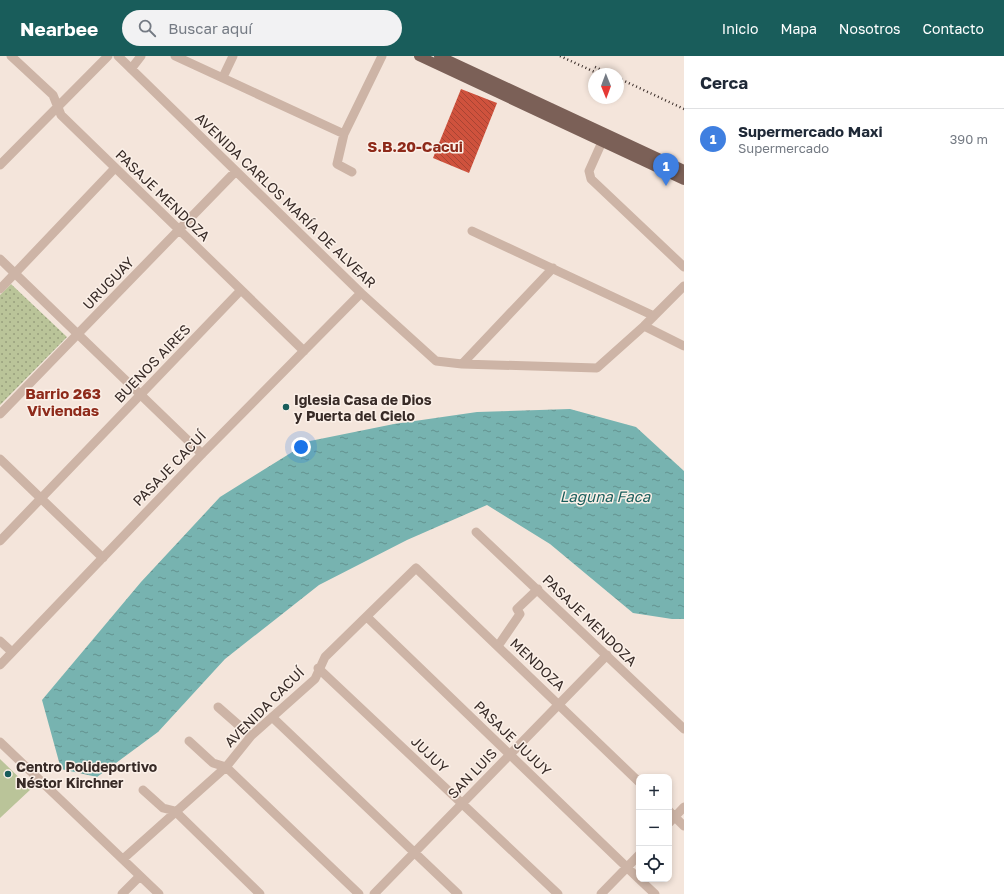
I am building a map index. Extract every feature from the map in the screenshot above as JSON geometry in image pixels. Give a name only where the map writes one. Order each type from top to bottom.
[{"type":"main road","points":[[419,56],[491,85],[594,133],[684,170]]},
{"type":"main road","points":[[439,56],[491,85]]},
{"type":"main road","points":[[594,133],[602,142],[684,180]]},
{"type":"street","name":"PASAJE MENDOZA","points":[[11,56],[53,95],[61,115],[304,351]]},
{"type":"street","points":[[0,165],[108,56]]},
{"type":"street","name":"AVENIDA CARLOS MARÍA DE ALVEAR","points":[[118,56],[361,293],[436,361],[462,364]]},
{"type":"street","points":[[131,69],[141,56]]},
{"type":"street","points":[[175,56],[344,134]]},
{"type":"street","points":[[223,77],[233,56]]},
{"type":"street","points":[[352,172],[337,164],[344,134],[382,56]]},
{"type":"street","points":[[602,142],[589,171],[591,179],[684,267]]},
{"type":"street","points":[[0,289],[115,168]]},
{"type":"street","name":"URUGUAY","points":[[0,414],[236,171]]},
{"type":"street","points":[[472,231],[654,316]]},
{"type":"street","points":[[0,259],[202,454]]},
{"type":"street","points":[[462,364],[552,268]]},
{"type":"street","points":[[462,364],[597,368],[644,326],[684,286]]},
{"type":"street","name":"BUENOS AIRES","points":[[0,541],[241,290]]},
{"type":"street","name":"PASAJE CACUÍ","points":[[0,665],[202,454],[361,293]]},
{"type":"street","points":[[644,326],[684,346]]},
{"type":"street","points":[[0,459],[103,558]]},
{"type":"street","name":"PASAJE MENDOZA","points":[[476,532],[538,588],[684,729]]},
{"type":"street","name":"AVENIDA CACUÍ","points":[[123,859],[226,766],[251,736],[315,679],[318,668],[324,657],[368,617],[416,568]]},
{"type":"street","name":"MENDOZA","points":[[416,568],[560,704],[636,779]]},
{"type":"street","points":[[498,646],[520,614],[517,609],[538,588]]},
{"type":"street","name":"PASAJE JUJUY","points":[[368,617],[636,876]]},
{"type":"street","points":[[0,641],[12,652]]},
{"type":"street","name":"SAN LUIS","points":[[374,894],[607,655]]},
{"type":"street","name":"JUJUY","points":[[318,668],[558,894]]},
{"type":"street","points":[[218,707],[251,736]]},
{"type":"street","points":[[272,717],[458,894]]},
{"type":"street","points":[[188,740],[213,763],[226,766],[359,894]]},
{"type":"street","points":[[0,742],[159,894]]},
{"type":"street","points":[[143,790],[163,808],[175,812],[260,894]]},
{"type":"street","points":[[672,816],[684,807]]},
{"type":"street","points":[[672,818],[684,826]]},
{"type":"street","points":[[601,894],[636,858]]},
{"type":"street","points":[[122,894],[140,876]]},
{"type":"street","name":"PASAJE JUJUY","points":[[642,882],[655,894]]},
{"type":"green space","points":[[11,284],[67,337],[0,405],[0,295]]},
{"type":"green space","name":"Centro Polideportivo Néstor Kirchner","points":[[0,759],[31,789],[0,818]]},
{"type":"water","name":"Laguna Faca","points":[[570,409],[636,427],[684,471],[684,619],[672,619],[633,613],[550,544],[487,505],[407,540],[319,585],[225,659],[158,732],[97,777],[61,769],[42,700],[141,582],[220,497],[310,441],[394,424],[477,412]]},
{"type":"building","points":[[461,89],[497,103],[469,173],[433,158]]},
{"type":"railway","points":[[560,56],[588,69]]},
{"type":"railway","points":[[624,81],[684,109]]},
{"type":"place","name":"Supermercado Maxi","points":[[666,186]]},
{"type":"place","name":"Iglesia Casa de Dios y Puerta del Cielo","points":[[286,407]]},
{"type":"place","name":"Centro Polideportivo Néstor Kirchner","points":[[8,774]]},
{"type":"district","name":"S.B.20-Cacui","points":[[415,146]]},
{"type":"district","name":"Barrio 263 Viviendas","points":[[63,402]]}]
